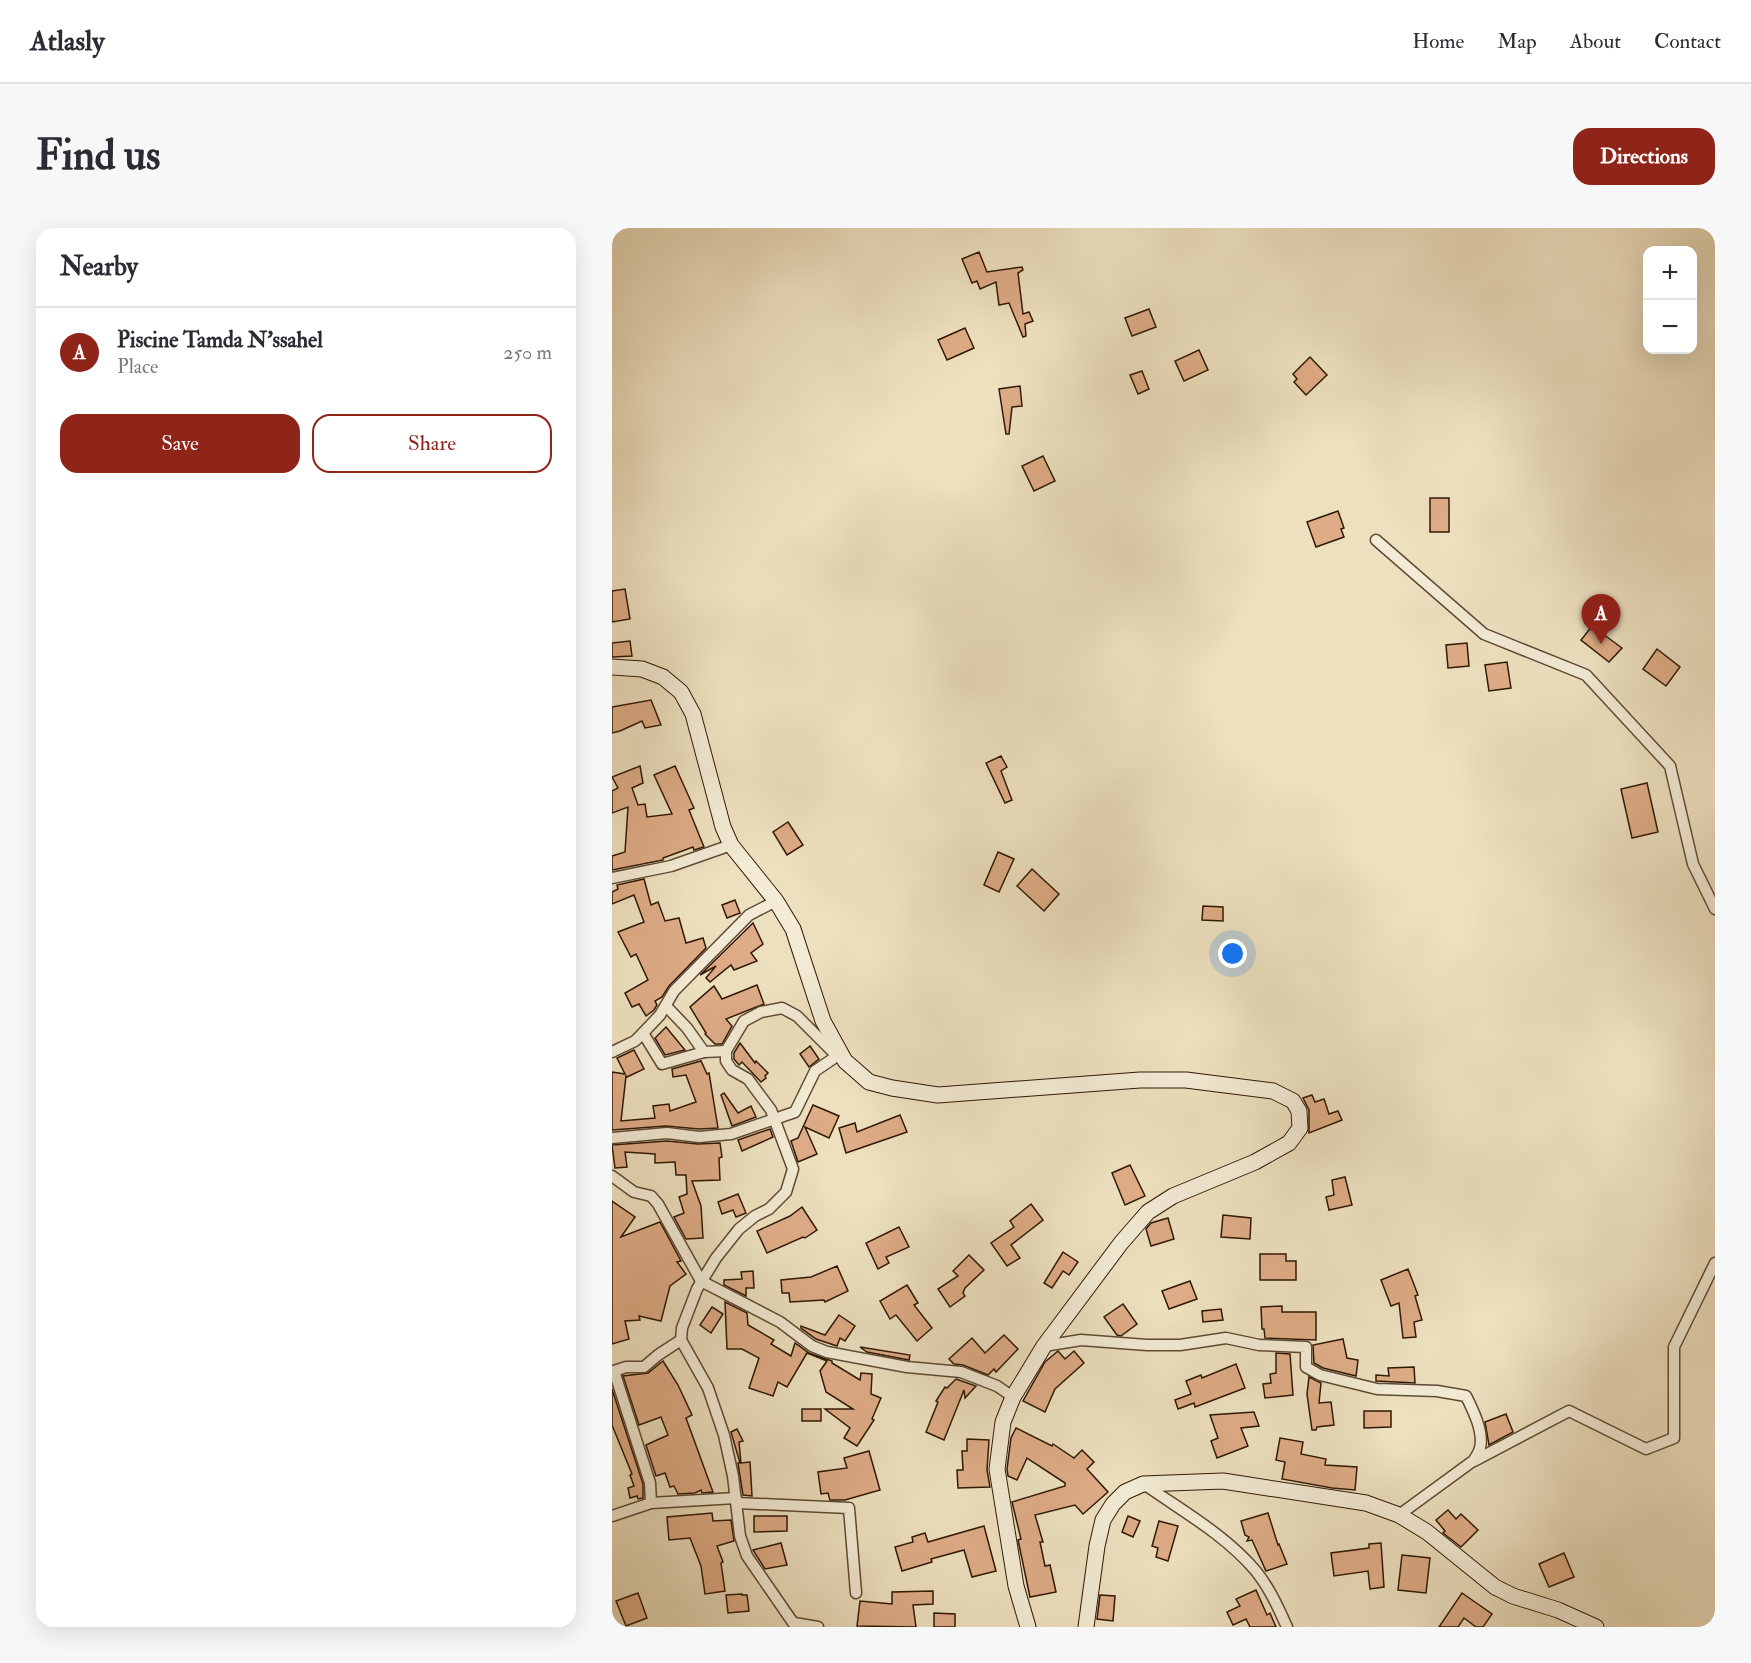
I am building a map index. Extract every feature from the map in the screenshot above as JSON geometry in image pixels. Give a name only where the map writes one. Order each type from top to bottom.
[{"type":"main road","points":[[612,667],[642,669],[663,678],[681,692],[693,714],[723,828],[731,845],[776,901],[793,929],[824,1021],[841,1059],[869,1082],[938,1095],[1140,1080],[1186,1080],[1273,1091],[1293,1101],[1299,1111],[1300,1128],[1289,1143],[1255,1162],[1173,1196],[1148,1212],[1044,1346],[1013,1397],[1003,1422],[997,1469],[1016,1586],[1028,1627]]},
{"type":"main road","points":[[1086,1627],[1097,1546],[1103,1520],[1113,1504],[1125,1492],[1143,1484],[1223,1481],[1366,1503],[1399,1515],[1427,1532],[1496,1587],[1513,1596],[1558,1610],[1596,1627]]},
{"type":"street","points":[[1376,540],[1484,634],[1586,675],[1594,683],[1670,766],[1693,864],[1715,909]]},
{"type":"street","points":[[612,878],[671,866],[731,845]]},
{"type":"street","points":[[612,1052],[635,1041],[643,1033],[666,1006],[674,991],[749,915],[776,901]]},
{"type":"street","points":[[666,1006],[687,1028],[704,1052]]},
{"type":"street","points":[[612,1138],[668,1133],[699,1137],[731,1134],[775,1120],[795,1112],[815,1071],[841,1059],[797,1016],[782,1008],[761,1012],[744,1021],[726,1051],[726,1061],[732,1070],[753,1084],[771,1110],[775,1120],[793,1169],[786,1192],[769,1209],[755,1216],[739,1229],[701,1281],[682,1328],[681,1340],[711,1397],[724,1435],[733,1476],[740,1536],[747,1556],[795,1625],[818,1627]]},
{"type":"street","points":[[643,1033],[662,1064],[704,1052],[726,1051]]},
{"type":"street","points":[[612,1176],[634,1192],[651,1197],[658,1204],[701,1281],[780,1322],[812,1346],[827,1352],[907,1367],[961,1372],[998,1386],[1013,1397]]},
{"type":"street","points":[[1399,1515],[1473,1461],[1569,1411],[1646,1449],[1674,1438],[1674,1347],[1715,1263]]},
{"type":"street","points":[[1044,1346],[1081,1340],[1147,1346],[1180,1345],[1226,1338],[1259,1345],[1306,1347],[1306,1367],[1320,1375],[1377,1389],[1437,1391],[1466,1396],[1481,1439],[1480,1450],[1473,1461]]},
{"type":"street","points":[[651,1503],[650,1483],[614,1371],[626,1367],[644,1367],[681,1340]]},
{"type":"street","points":[[612,1405],[623,1400]]},
{"type":"street","points":[[1143,1484],[1232,1546],[1256,1571],[1287,1627]]},
{"type":"street","points":[[612,1516],[651,1503],[736,1501],[849,1508],[855,1593]]},
{"type":"building","points":[[979,252],[987,272],[1022,267],[1023,270],[1018,273],[1023,314],[1029,312],[1033,321],[1025,324],[1026,336],[1023,337],[1009,303],[999,305],[996,282],[980,289],[977,281],[972,283],[962,259]]},
{"type":"building","points":[[1149,309],[1156,327],[1132,336],[1125,318]]},
{"type":"building","points":[[965,328],[974,348],[947,360],[938,340]]},
{"type":"building","points":[[1199,350],[1208,370],[1184,381],[1175,361]]},
{"type":"building","points":[[1310,357],[1327,375],[1306,395],[1294,382],[1297,379],[1293,374]]},
{"type":"building","points":[[1142,371],[1149,389],[1138,394],[1130,375]]},
{"type":"building","points":[[1020,386],[1022,406],[1012,407],[1009,434],[1006,434],[999,389]]},
{"type":"building","points":[[1043,456],[1055,481],[1034,491],[1022,466]]},
{"type":"building","points":[[1430,498],[1449,498],[1449,532],[1430,532]]},
{"type":"building","points":[[1338,511],[1344,528],[1341,529],[1344,537],[1316,547],[1307,522]]},
{"type":"building","points":[[625,589],[630,619],[612,622],[612,591]]},
{"type":"building","points":[[1592,626],[1622,648],[1609,662],[1581,640]]},
{"type":"building","points":[[630,641],[632,656],[612,657],[612,643]]},
{"type":"building","points":[[1467,643],[1469,666],[1448,668],[1446,645]]},
{"type":"building","points":[[1657,649],[1680,667],[1666,686],[1643,669]]},
{"type":"building","points":[[1507,662],[1511,688],[1489,691],[1485,665]]},
{"type":"building","points":[[651,700],[661,725],[645,728],[642,721],[612,733],[612,707]]},
{"type":"building","points":[[1001,756],[1007,767],[1001,771],[1012,800],[1005,803],[986,763]]},
{"type":"building","points":[[640,766],[643,783],[632,788],[638,805],[645,804],[647,817],[672,814],[654,775],[675,766],[694,808],[689,810],[704,847],[694,850],[693,847],[663,858],[663,860],[612,870],[612,856],[625,852],[628,807],[612,813],[612,791],[618,788],[612,777]]},
{"type":"building","points":[[1647,783],[1658,832],[1632,838],[1621,789]]},
{"type":"building","points":[[788,822],[803,845],[787,855],[773,832]]},
{"type":"building","points":[[998,852],[1014,859],[999,892],[984,885]]},
{"type":"building","points":[[1032,869],[1059,894],[1044,911],[1017,886]]},
{"type":"building","points":[[644,879],[651,905],[658,902],[665,921],[679,918],[686,943],[703,938],[706,948],[669,986],[662,997],[655,1001],[657,1005],[654,1010],[646,1016],[639,1004],[632,1007],[625,993],[648,980],[636,954],[631,957],[618,932],[644,922],[634,895],[612,904],[612,892],[618,889],[617,885]]},
{"type":"building","points":[[735,900],[740,913],[727,918],[722,905]]},
{"type":"building","points":[[1203,906],[1223,907],[1223,921],[1202,920]]},
{"type":"building","points":[[753,923],[763,944],[751,953],[757,961],[734,970],[731,965],[710,982],[706,978],[716,966],[700,975]]},
{"type":"building","points":[[757,985],[764,1004],[726,1019],[732,1026],[722,1044],[715,1044],[705,1034],[690,1007],[714,986],[722,999]]},
{"type":"building","points":[[666,1027],[685,1050],[665,1055],[655,1038]]},
{"type":"building","points":[[740,1043],[755,1063],[756,1061],[768,1073],[761,1082],[742,1062],[739,1065],[734,1059],[734,1053]]},
{"type":"building","points":[[810,1046],[819,1059],[809,1067],[800,1054]]},
{"type":"building","points":[[634,1050],[644,1069],[626,1076],[621,1121],[655,1118],[653,1106],[669,1104],[670,1111],[696,1102],[686,1075],[673,1077],[672,1069],[701,1061],[707,1074],[709,1073],[718,1128],[666,1126],[612,1130],[612,1072],[625,1074],[617,1058]]},
{"type":"building","points":[[724,1093],[738,1113],[751,1106],[756,1117],[732,1126],[721,1095]]},
{"type":"building","points":[[1312,1095],[1315,1102],[1324,1099],[1329,1114],[1338,1111],[1342,1120],[1309,1133],[1309,1110],[1303,1098]]},
{"type":"building","points":[[813,1105],[839,1116],[829,1138],[805,1127],[817,1154],[798,1162],[791,1141],[798,1138]]},
{"type":"building","points":[[900,1115],[907,1132],[846,1153],[839,1128],[855,1123],[857,1132]]},
{"type":"building","points":[[770,1129],[773,1137],[742,1151],[738,1140]]},
{"type":"building","points":[[667,1141],[698,1144],[720,1143],[722,1157],[719,1158],[720,1180],[692,1181],[701,1206],[703,1238],[686,1239],[674,1217],[684,1213],[679,1197],[687,1194],[686,1175],[676,1175],[675,1162],[655,1163],[655,1154],[625,1152],[627,1167],[615,1168],[612,1145]]},
{"type":"building","points":[[1130,1165],[1145,1196],[1125,1205],[1112,1173]]},
{"type":"building","points":[[1345,1177],[1352,1205],[1329,1210],[1326,1197],[1334,1195],[1332,1180]]},
{"type":"building","points":[[738,1194],[746,1213],[736,1217],[733,1210],[722,1214],[718,1202]]},
{"type":"building","points":[[612,1201],[635,1217],[621,1237],[660,1222],[681,1261],[677,1262],[686,1274],[670,1286],[661,1321],[639,1316],[640,1320],[625,1321],[629,1339],[612,1344]]},
{"type":"building","points":[[1031,1204],[1043,1220],[1011,1245],[1020,1258],[1007,1266],[991,1243],[1014,1227],[1010,1221]]},
{"type":"building","points":[[802,1207],[817,1230],[805,1238],[767,1253],[757,1231],[790,1216]]},
{"type":"building","points":[[1223,1215],[1251,1218],[1250,1239],[1221,1237]]},
{"type":"building","points":[[1168,1218],[1174,1239],[1151,1246],[1146,1229],[1151,1223]]},
{"type":"building","points":[[899,1227],[909,1247],[886,1257],[889,1263],[878,1269],[866,1243]]},
{"type":"building","points":[[1063,1252],[1078,1262],[1069,1275],[1063,1271],[1052,1288],[1044,1283]]},
{"type":"building","points":[[1260,1254],[1286,1254],[1286,1261],[1296,1261],[1296,1280],[1260,1280]]},
{"type":"building","points":[[969,1255],[984,1270],[965,1288],[963,1293],[965,1296],[950,1307],[938,1289],[958,1276],[953,1271]]},
{"type":"building","points":[[837,1266],[848,1291],[825,1302],[824,1300],[790,1302],[789,1293],[782,1293],[781,1280],[811,1277]]},
{"type":"building","points":[[1408,1269],[1418,1295],[1415,1296],[1422,1320],[1414,1322],[1416,1337],[1403,1338],[1399,1303],[1391,1306],[1381,1280]]},
{"type":"building","points":[[753,1271],[754,1288],[746,1288],[746,1296],[724,1285],[724,1280],[742,1279],[741,1272]]},
{"type":"building","points":[[1190,1281],[1197,1299],[1169,1309],[1162,1291]]},
{"type":"building","points":[[907,1285],[918,1303],[914,1305],[932,1328],[917,1341],[896,1315],[890,1319],[880,1301]]},
{"type":"building","points":[[725,1302],[747,1313],[748,1325],[774,1340],[771,1344],[791,1356],[795,1343],[809,1353],[832,1361],[860,1380],[861,1373],[872,1374],[871,1394],[881,1398],[872,1419],[874,1420],[857,1446],[844,1438],[850,1428],[825,1409],[853,1409],[826,1392],[820,1371],[827,1361],[807,1353],[787,1387],[778,1382],[773,1396],[749,1388],[759,1358],[742,1349],[727,1349]]},
{"type":"building","points":[[1123,1304],[1137,1324],[1121,1336],[1117,1335],[1104,1317]]},
{"type":"building","points":[[1282,1306],[1282,1312],[1316,1312],[1316,1340],[1265,1338],[1264,1329],[1262,1329],[1261,1307]]},
{"type":"building","points":[[712,1307],[723,1314],[711,1333],[700,1325]]},
{"type":"building","points":[[1221,1309],[1223,1320],[1203,1322],[1202,1311]]},
{"type":"building","points":[[839,1315],[855,1326],[845,1341],[840,1338],[837,1346],[816,1339],[801,1328],[801,1326],[825,1335]]},
{"type":"building","points":[[1004,1335],[1018,1349],[996,1372],[994,1369],[988,1375],[963,1365],[954,1364],[949,1359],[972,1338],[985,1353]]},
{"type":"building","points":[[1343,1339],[1347,1358],[1358,1360],[1356,1376],[1323,1368],[1314,1363],[1313,1345]]},
{"type":"building","points":[[860,1347],[910,1355],[909,1360],[867,1352]]},
{"type":"building","points":[[1058,1351],[1065,1359],[1074,1351],[1084,1363],[1055,1389],[1045,1412],[1023,1401],[1045,1362]]},
{"type":"building","points":[[1276,1353],[1290,1354],[1293,1395],[1265,1398],[1263,1384],[1271,1383],[1270,1374],[1276,1373]]},
{"type":"building","points":[[663,1361],[678,1385],[692,1415],[686,1418],[713,1492],[702,1493],[701,1490],[695,1493],[678,1494],[674,1486],[670,1487],[665,1473],[656,1476],[646,1445],[668,1435],[661,1417],[639,1425],[623,1376],[648,1373]]},
{"type":"building","points":[[1236,1364],[1245,1388],[1195,1407],[1194,1403],[1178,1409],[1175,1400],[1191,1394],[1186,1381],[1201,1375],[1202,1378]]},
{"type":"building","points":[[1414,1367],[1415,1383],[1376,1381],[1376,1375],[1389,1376],[1388,1368]]},
{"type":"building","points":[[1309,1377],[1321,1383],[1319,1403],[1331,1402],[1334,1425],[1317,1427],[1316,1430],[1312,1430],[1307,1394]]},
{"type":"building","points":[[956,1379],[976,1386],[965,1398],[964,1390],[944,1440],[926,1432],[938,1402],[936,1401],[945,1387],[947,1388]]},
{"type":"building","points":[[612,1389],[643,1484],[643,1498],[638,1499],[637,1496],[630,1498],[628,1488],[634,1486],[630,1475],[632,1474],[612,1425]]},
{"type":"building","points":[[802,1409],[821,1409],[821,1421],[802,1421]]},
{"type":"building","points":[[1364,1411],[1391,1411],[1391,1427],[1364,1428]]},
{"type":"building","points":[[1254,1412],[1259,1426],[1241,1428],[1248,1446],[1217,1458],[1211,1441],[1218,1438],[1210,1415]]},
{"type":"building","points":[[1506,1414],[1513,1432],[1489,1445],[1485,1422]]},
{"type":"building","points":[[1016,1428],[1052,1446],[1053,1444],[1074,1458],[1082,1450],[1094,1462],[1087,1469],[1108,1492],[1083,1514],[1075,1505],[1035,1515],[1043,1542],[1040,1542],[1045,1566],[1050,1565],[1056,1592],[1030,1597],[1018,1540],[1021,1539],[1012,1502],[1065,1486],[1065,1483],[1027,1458],[1017,1480],[1008,1476],[1011,1438]]},
{"type":"building","points":[[737,1429],[743,1441],[739,1442],[741,1463],[750,1462],[752,1496],[743,1495],[738,1463],[740,1463],[731,1432]]},
{"type":"building","points":[[1280,1438],[1303,1442],[1301,1454],[1326,1459],[1325,1465],[1357,1467],[1355,1490],[1282,1479],[1285,1462],[1276,1460]]},
{"type":"building","points":[[967,1439],[989,1440],[987,1470],[990,1487],[958,1488],[957,1470],[963,1470],[962,1451],[967,1451]]},
{"type":"building","points":[[869,1451],[880,1490],[845,1500],[830,1500],[828,1493],[821,1494],[818,1472],[847,1468],[844,1458]]},
{"type":"building","points":[[1448,1510],[1456,1519],[1461,1514],[1478,1530],[1461,1547],[1443,1533],[1445,1531],[1436,1520]]},
{"type":"building","points":[[712,1513],[713,1521],[731,1520],[734,1541],[717,1546],[723,1562],[721,1563],[725,1591],[705,1594],[701,1566],[690,1538],[669,1540],[667,1517]]},
{"type":"building","points":[[1268,1513],[1278,1545],[1287,1564],[1266,1571],[1252,1540],[1247,1541],[1249,1537],[1245,1535],[1241,1521]]},
{"type":"building","points":[[754,1516],[787,1516],[787,1531],[754,1532]]},
{"type":"building","points":[[1128,1516],[1140,1521],[1133,1537],[1122,1532]]},
{"type":"building","points":[[1159,1521],[1178,1526],[1168,1561],[1156,1557],[1158,1548],[1152,1546]]},
{"type":"building","points":[[984,1526],[996,1571],[972,1577],[964,1550],[931,1559],[932,1562],[902,1571],[895,1547],[913,1542],[912,1537],[925,1533],[928,1542]]},
{"type":"building","points":[[781,1543],[787,1565],[765,1569],[753,1550]]},
{"type":"building","points":[[1381,1543],[1384,1587],[1370,1589],[1368,1571],[1334,1576],[1331,1553],[1369,1548],[1369,1544]]},
{"type":"building","points":[[1564,1553],[1574,1577],[1549,1587],[1539,1564]]},
{"type":"building","points":[[1402,1555],[1430,1558],[1426,1593],[1398,1590]]},
{"type":"building","points":[[1256,1590],[1267,1615],[1270,1613],[1276,1627],[1250,1627],[1246,1619],[1233,1625],[1227,1612],[1240,1606],[1236,1599]]},
{"type":"building","points":[[933,1591],[933,1604],[913,1605],[916,1627],[857,1626],[860,1601],[892,1604],[892,1592]]},
{"type":"building","points":[[638,1593],[647,1618],[626,1626],[616,1601]]},
{"type":"building","points":[[1462,1593],[1492,1614],[1483,1627],[1476,1627],[1464,1618],[1458,1627],[1439,1627]]},
{"type":"building","points":[[726,1595],[747,1595],[749,1611],[728,1613]]},
{"type":"building","points":[[1100,1595],[1115,1596],[1113,1621],[1097,1619]]},
{"type":"building","points":[[934,1613],[955,1614],[955,1627],[934,1627]]},
{"type":"place","name":"Piscine Tamda N'ssahel","points":[[1601,644]]}]
